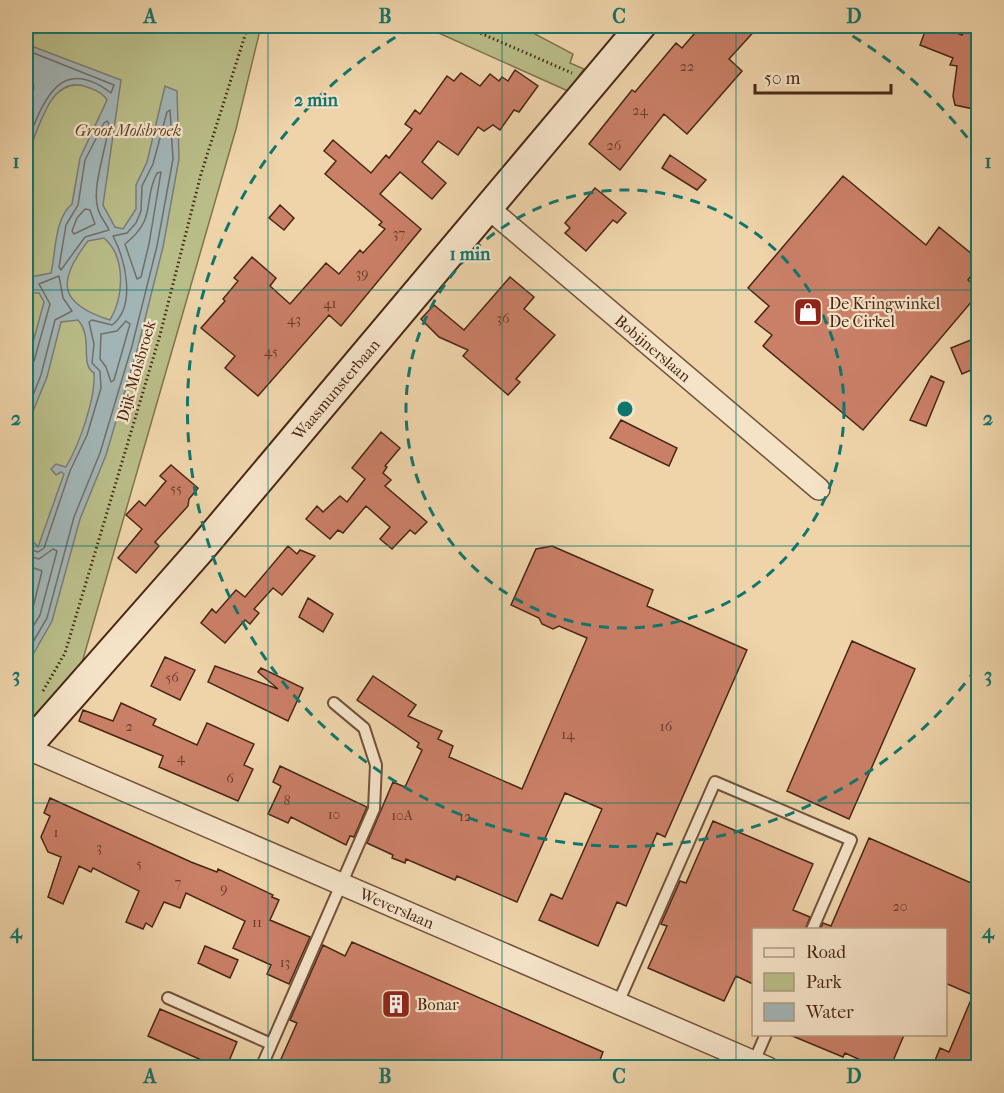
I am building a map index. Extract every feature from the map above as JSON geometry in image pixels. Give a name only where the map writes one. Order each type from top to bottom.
[{"type":"street","name":"Waasmunsterbaan","points":[[26,748],[202,548],[641,26]]},
{"type":"street","name":"Bobijnerslaan","points":[[487,207],[819,489]]},
{"type":"street","name":"Weverslaan","points":[[26,748],[618,1003],[758,1066]]},
{"type":"lane","points":[[261,1068],[374,809],[376,765],[364,728],[334,703]]},
{"type":"lane","points":[[618,1003],[715,782],[850,840],[813,928]]},
{"type":"lane","points":[[168,998],[271,1044]]},
{"type":"lane","points":[[758,1066],[766,1036]]},
{"type":"path","name":"Dijk Molsbroek","points":[[40,695],[52,678],[68,642],[160,335],[201,174],[248,26]]},
{"type":"path","points":[[464,26],[593,81]]},
{"type":"green space","name":"Groot Molsbroek","points":[[26,26],[261,26],[236,129],[81,666],[26,725]]},
{"type":"green space","points":[[423,26],[520,26],[573,54],[570,63],[584,69],[568,91]]},
{"type":"water","points":[[26,44],[121,80],[103,205],[115,227],[123,229],[136,209],[136,185],[147,162],[165,86],[177,91],[179,159],[163,247],[138,347],[106,455],[80,519],[52,621],[26,667],[26,543],[31,539],[38,547],[64,474],[61,472],[56,475],[51,469],[56,464],[66,467],[76,447],[86,421],[94,373],[87,364],[83,327],[78,320],[61,322],[47,377],[29,421],[26,448],[26,368],[44,302],[39,293],[26,293],[26,275],[31,277],[51,273],[59,227],[66,210],[72,204],[80,158],[107,100],[100,93],[84,86],[72,85],[61,90],[46,109],[26,158],[26,108],[34,88],[32,75],[26,72]],"holes":[[[104,238],[111,246],[119,266],[120,289],[110,320],[93,314],[72,299],[67,280],[71,268],[88,241]]]},
{"type":"building","points":[[701,26],[759,26],[729,59],[742,71],[687,134],[664,114],[620,170],[589,144],[632,90],[635,92],[676,43],[682,48]]},
{"type":"building","points":[[927,26],[938,26],[962,35],[965,29],[978,35],[978,110],[955,105],[953,96],[957,66],[950,65],[953,58],[920,45]]},
{"type":"building","points":[[515,70],[538,86],[519,112],[514,110],[500,130],[493,125],[484,131],[478,127],[458,155],[438,141],[422,162],[446,183],[432,199],[400,172],[380,194],[421,229],[341,326],[329,315],[258,396],[225,368],[235,356],[201,328],[225,301],[223,299],[238,281],[234,278],[252,257],[276,278],[270,286],[290,304],[326,263],[339,274],[360,250],[363,253],[385,229],[379,225],[382,222],[325,174],[336,161],[324,151],[333,140],[371,173],[386,155],[389,158],[412,129],[405,124],[415,110],[420,114],[447,76],[454,81],[461,73],[480,86],[490,74],[499,81],[502,77],[508,81]]},
{"type":"building","points":[[670,155],[706,180],[697,190],[662,168]]},
{"type":"building","points":[[843,176],[926,245],[939,227],[978,259],[978,267],[968,280],[978,289],[978,294],[863,430],[763,346],[772,335],[755,322],[769,306],[748,288]]},
{"type":"building","points":[[595,188],[626,213],[617,223],[613,220],[586,251],[565,233],[570,228],[565,223]]},
{"type":"building","points":[[280,205],[294,218],[284,230],[269,218]]},
{"type":"building","points":[[510,277],[534,297],[524,309],[555,335],[516,379],[520,382],[508,395],[463,356],[468,350],[439,337],[421,319],[434,305],[464,330]]},
{"type":"building","points":[[978,337],[978,367],[962,374],[951,348]]},
{"type":"building","points":[[931,376],[944,382],[926,426],[910,420]]},
{"type":"building","points":[[621,420],[677,448],[669,466],[610,438]]},
{"type":"building","points":[[381,432],[400,448],[385,466],[387,467],[383,473],[391,480],[385,486],[427,522],[415,534],[410,530],[392,549],[380,539],[390,527],[366,506],[343,533],[338,530],[330,539],[306,519],[317,506],[323,512],[340,496],[347,502],[365,479],[352,468]]},
{"type":"building","points":[[171,465],[198,488],[189,499],[188,506],[155,542],[159,546],[136,573],[118,558],[142,529],[126,515],[139,501],[145,506],[166,481],[160,476]]},
{"type":"building","points":[[288,546],[297,554],[300,550],[315,556],[282,595],[273,588],[254,609],[259,613],[250,624],[245,620],[225,643],[201,623],[212,609],[216,613],[236,590],[245,597]]},
{"type":"building","points":[[552,546],[653,590],[647,606],[747,650],[665,837],[657,833],[626,906],[617,902],[598,946],[539,920],[551,894],[562,899],[602,809],[565,793],[517,902],[457,876],[455,880],[406,859],[405,863],[392,858],[393,855],[367,843],[393,782],[405,787],[422,750],[417,747],[419,743],[357,700],[373,676],[416,705],[408,716],[442,731],[438,739],[453,746],[449,757],[522,789],[587,638],[559,626],[553,629],[542,624],[539,618],[511,605],[536,549]]},
{"type":"building","points":[[308,598],[333,614],[323,632],[299,617]]},
{"type":"building","points":[[852,641],[915,669],[849,819],[787,791]]},
{"type":"building","points":[[165,657],[195,670],[180,700],[151,686]]},
{"type":"building","points":[[215,666],[278,689],[258,672],[261,668],[303,688],[288,721],[208,682]]},
{"type":"building","points":[[121,703],[156,719],[153,725],[197,745],[207,723],[254,744],[244,765],[253,769],[238,801],[159,767],[163,756],[79,721],[83,710],[113,721]]},
{"type":"building","points":[[280,766],[367,807],[354,837],[350,836],[346,845],[291,817],[288,823],[268,814],[281,786],[273,782]]},
{"type":"building","points":[[50,798],[191,862],[217,872],[218,869],[273,895],[272,897],[279,900],[270,920],[310,937],[289,984],[267,974],[271,965],[233,948],[245,921],[186,893],[180,908],[164,902],[152,927],[146,923],[143,929],[126,922],[139,891],[93,868],[91,872],[79,866],[63,904],[48,897],[61,857],[48,852],[41,837],[50,816],[44,813]]},
{"type":"building","points":[[713,821],[813,864],[793,910],[810,917],[806,928],[752,928],[752,984],[736,976],[724,1001],[648,968],[667,926],[661,924],[680,881],[686,883]]},
{"type":"building","points":[[869,838],[978,886],[978,1068],[932,1068],[940,1048],[949,1052],[973,995],[947,984],[947,928],[821,928],[823,923],[831,926]]},
{"type":"building","name":"Bonar","points":[[352,942],[603,1052],[597,1068],[277,1068],[297,1023],[290,1020],[323,945],[345,956]]},
{"type":"building","points":[[205,946],[238,960],[230,978],[198,963]]},
{"type":"building","points":[[160,1009],[237,1042],[226,1068],[219,1068],[148,1036]]},
{"type":"building","points":[[792,1036],[904,1036],[890,1068],[878,1068],[845,1053],[843,1057]]},
{"type":"place","name":"De Kringwinkel De Cirkel","points":[[808,312]]},
{"type":"place","name":"Bonar","points":[[396,1004]]}]
